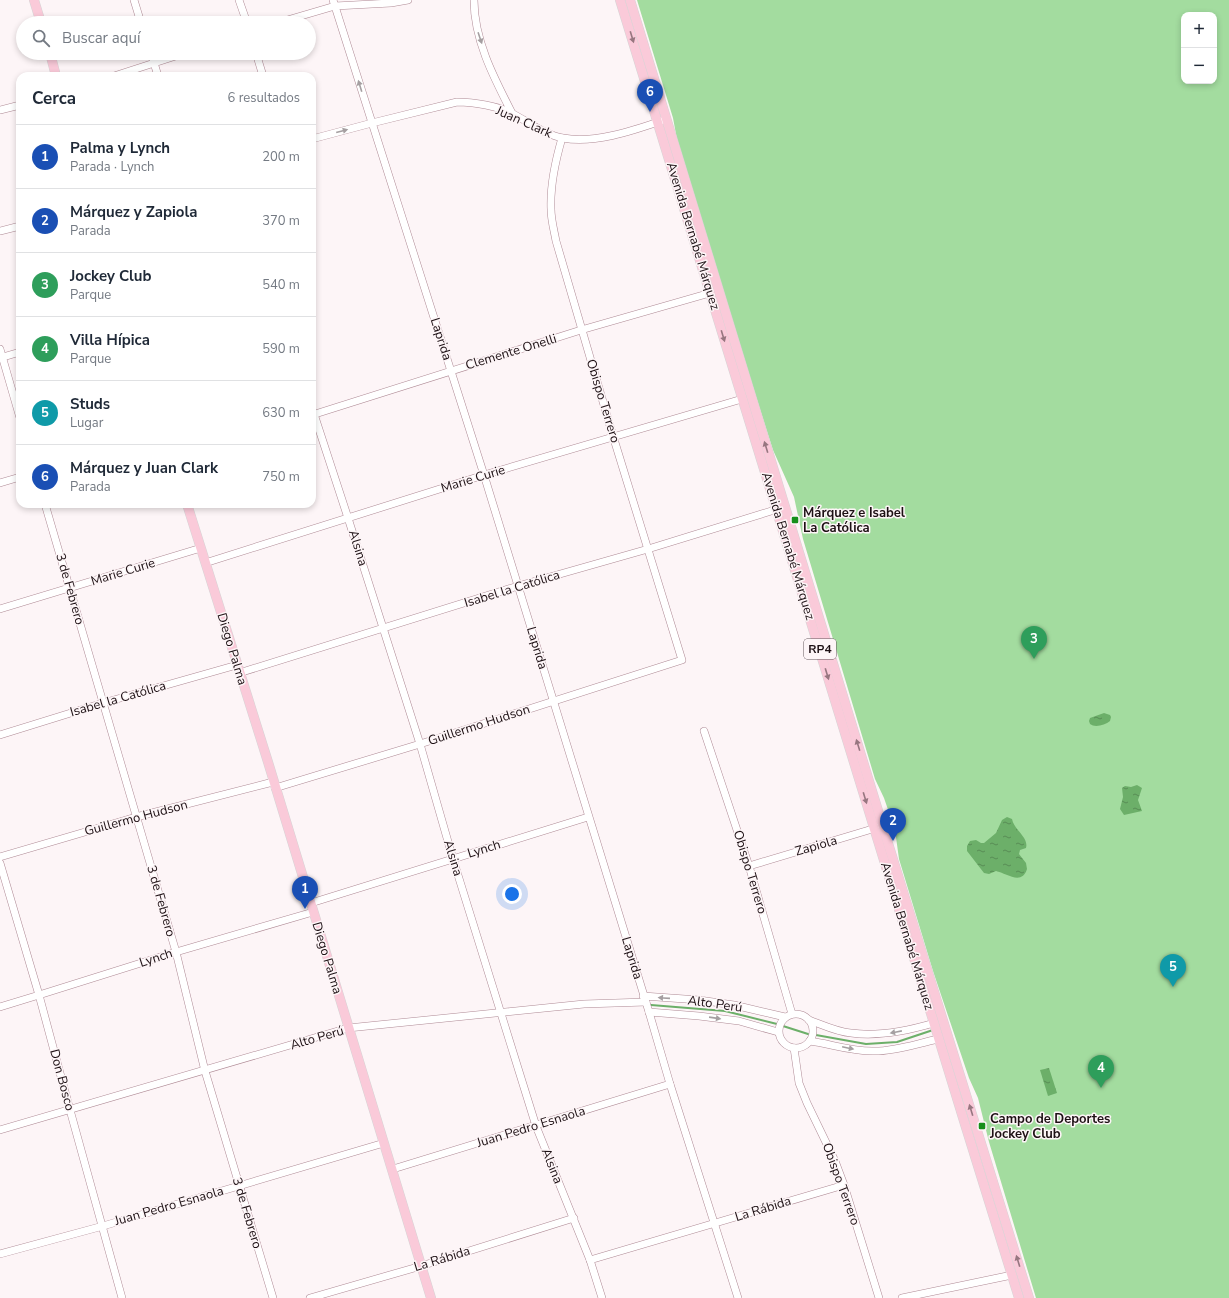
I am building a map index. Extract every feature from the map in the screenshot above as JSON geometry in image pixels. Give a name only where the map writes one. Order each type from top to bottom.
[{"type":"main road","points":[[34,0],[39,16]]},
{"type":"main road","name":"Avenida Bernabé Márquez","points":[[620,0],[662,121],[879,828],[1030,1298]]},
{"type":"main road","name":"Avenida Bernabé Márquez","points":[[630,0],[710,293],[742,399],[781,508]]},
{"type":"main road","points":[[52,60],[55,72]]},
{"type":"main road","name":"Diego Palma","points":[[188,508],[348,1028],[393,1169],[431,1298]]},
{"type":"main road","name":"Avenida Bernabé Márquez","points":[[879,828],[934,1023],[1019,1298]]},
{"type":"street","points":[[134,0],[139,16]]},
{"type":"street","points":[[239,0],[245,16]]},
{"type":"street","points":[[297,16],[334,3],[391,3],[408,0]]},
{"type":"street","points":[[474,0],[477,32],[493,77],[512,113]]},
{"type":"street","name":"Laprida","points":[[334,3],[484,475],[670,1084],[738,1298]]},
{"type":"street","points":[[153,60],[157,72]]},
{"type":"street","points":[[126,72],[163,60]]},
{"type":"street","points":[[258,60],[262,72]]},
{"type":"street","name":"Juan Clark","points":[[316,138],[457,102],[470,102],[512,113],[545,131],[562,138],[579,140],[597,138],[662,121]]},
{"type":"street","points":[[0,110],[16,106]]},
{"type":"street","name":"Obispo Terrero","points":[[562,138],[555,164],[551,190],[551,211],[556,240],[613,436],[682,660]]},
{"type":"street","points":[[0,231],[16,227]]},
{"type":"street","name":"Clemente Onelli","points":[[316,413],[582,330],[710,293]]},
{"type":"street","points":[[0,349],[1,357],[16,405]]},
{"type":"street","points":[[1,357],[16,353]]},
{"type":"street","name":"Marie Curie","points":[[205,563],[484,475],[742,399]]},
{"type":"street","name":"Alsina","points":[[316,423],[420,744],[453,858],[536,1126],[574,1218],[590,1260],[602,1298]]},
{"type":"street","points":[[0,482],[16,478]]},
{"type":"street","name":"3 de Febrero","points":[[46,508],[176,952],[205,1070],[238,1186],[273,1298]]},
{"type":"street","name":"Isabel la Católica","points":[[0,734],[103,703],[238,669],[383,628],[518,586],[648,549],[781,508]]},
{"type":"street","name":"Marie Curie","points":[[0,609],[201,548]]},
{"type":"street","name":"Guillermo Hudson","points":[[0,857],[136,817],[274,785],[420,744],[682,660]]},
{"type":"street","name":"Obispo Terrero","points":[[704,730],[749,866],[789,1016]]},
{"type":"street","name":"Lynch","points":[[0,1007],[39,996],[312,908],[453,858],[588,817]]},
{"type":"street","name":"Zapiola","points":[[749,866],[879,828]]},
{"type":"street","name":"Don Bosco","points":[[0,863],[39,996],[122,1298]]},
{"type":"street","name":"Alto Perú","points":[[0,1130],[348,1028],[644,999],[699,1000],[734,1005],[789,1016]]},
{"type":"street","name":"Alto Perú","points":[[649,1012],[692,1015],[739,1021],[778,1032]]},
{"type":"street","points":[[810,1020],[813,1030],[810,1041],[803,1047],[794,1048],[785,1045],[778,1032],[781,1021],[789,1016],[802,1015],[810,1020],[850,1033],[871,1035],[890,1033],[934,1023]]},
{"type":"street","points":[[810,1041],[875,1052],[902,1048],[939,1039]]},
{"type":"street","name":"Obispo Terrero","points":[[794,1048],[799,1083],[807,1103],[835,1160],[880,1298]]},
{"type":"street","name":"Juan Pedro Esnaola","points":[[393,1169],[670,1084]]},
{"type":"street","name":"Juan Pedro Esnaola","points":[[0,1254],[102,1226],[384,1143]]},
{"type":"street","name":"La Rábida","points":[[590,1260],[844,1184]]},
{"type":"street","name":"La Rábida","points":[[310,1298],[421,1266],[574,1218]]},
{"type":"street","points":[[902,1298],[1012,1275]]},
{"type":"shaded area","points":[[637,0],[1229,0],[1229,1298],[1036,1298],[989,1142],[978,1098],[969,1078],[933,971],[899,859],[895,830],[884,798],[875,779],[803,539],[794,497],[773,450],[681,161],[673,118]]},
{"type":"water","points":[[1104,713],[1110,715],[1110,721],[1100,726],[1090,724],[1090,718]]},
{"type":"water","points":[[1137,785],[1142,788],[1138,800],[1142,811],[1124,815],[1120,809],[1123,797],[1122,788],[1125,786],[1131,787]]},
{"type":"water","points":[[1007,817],[1012,819],[1015,827],[1025,840],[1026,844],[1026,848],[1020,850],[1019,854],[1026,863],[1027,869],[1025,874],[1018,878],[996,871],[989,874],[984,873],[967,851],[967,846],[970,841],[976,840],[984,843],[996,833],[1002,820]]},
{"type":"water","points":[[1049,1068],[1057,1093],[1048,1096],[1040,1070]]},
{"type":"waterway","points":[[651,1005],[725,1011],[777,1024]]},
{"type":"waterway","points":[[783,1026],[808,1034]]},
{"type":"waterway","points":[[816,1035],[866,1044],[897,1042],[933,1030]]},
{"type":"place","name":"Márquez y Juan Clark","points":[[650,112]]},
{"type":"place","name":"Márquez e Isabel La Católica","points":[[795,520]]},
{"type":"place","name":"Jockey Club","points":[[1034,659]]},
{"type":"place","name":"Márquez y Zapiola","points":[[893,841]]},
{"type":"place","name":"Palma y Lynch","points":[[305,909]]},
{"type":"place","name":"Studs","points":[[1173,987]]},
{"type":"place","name":"Villa Hípica","points":[[1101,1088]]},
{"type":"place","name":"Campo de Deportes Jockey Club","points":[[982,1126]]}]
